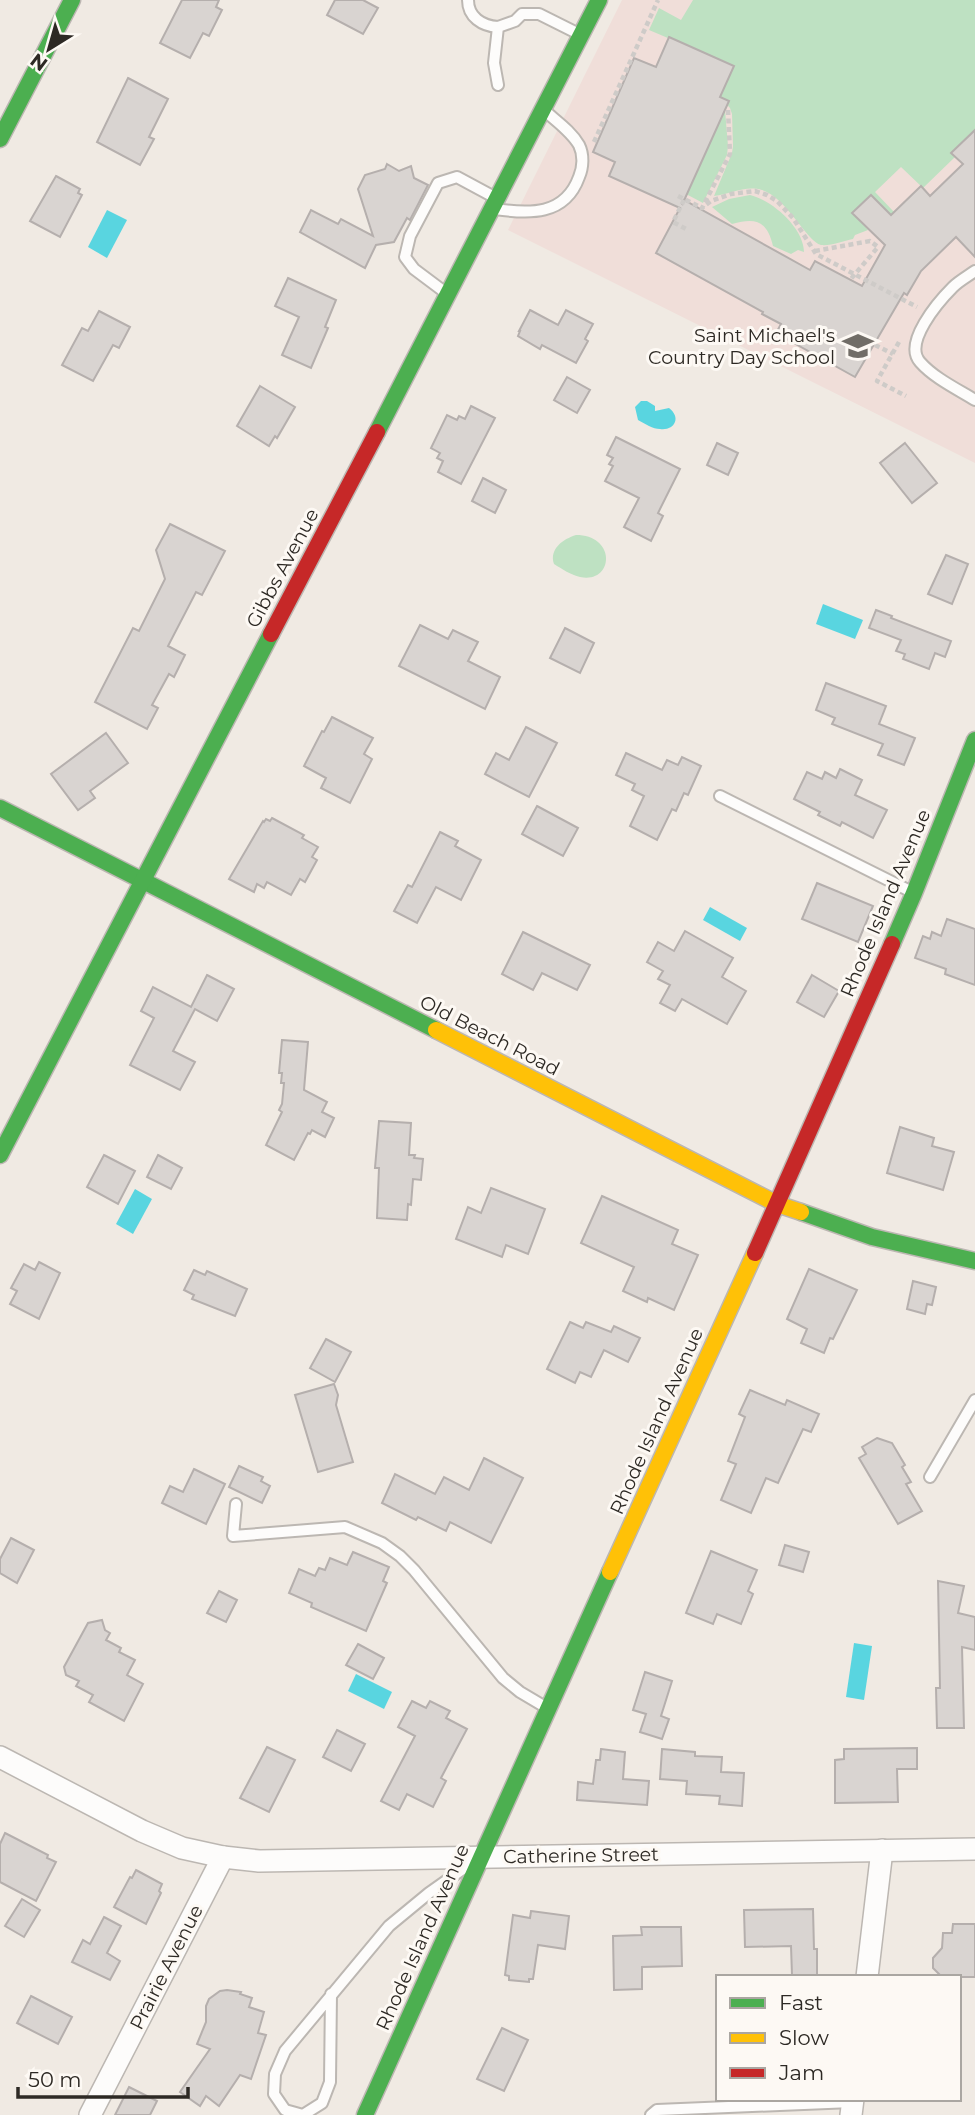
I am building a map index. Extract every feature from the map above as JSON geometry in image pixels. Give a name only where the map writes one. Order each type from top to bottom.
[{"type":"street","points":[[0,139],[72,0]]},
{"type":"street","name":"Gibbs Avenue","points":[[0,1155],[600,0]]},
{"type":"street","name":"Rhode Island Avenue","points":[[365,2115],[777,1204],[914,894],[975,741]]},
{"type":"street","name":"Old Beach Road","points":[[0,808],[777,1204],[872,1237],[975,1261]]},
{"type":"street","name":"Catherine Street","points":[[0,1757],[142,1831],[182,1848],[259,1861],[975,1849]]},
{"type":"street","points":[[867,1975],[882,1850]]},
{"type":"street","name":"Prairie Avenue","points":[[90,2115],[223,1857]]},
{"type":"lane","points":[[468,0],[475,19],[489,26],[498,27],[515,21],[522,15],[539,13],[581,35]]},
{"type":"lane","points":[[498,27],[494,63],[498,85]]},
{"type":"lane","points":[[448,295],[414,269],[405,257],[410,236],[438,183],[457,177],[495,204],[525,214],[548,209],[564,200],[576,186],[582,169],[580,148],[572,134],[543,110]]},
{"type":"lane","points":[[975,271],[953,287],[922,325],[914,346],[918,361],[975,400]]},
{"type":"lane","points":[[720,796],[914,894]]},
{"type":"lane","points":[[930,1476],[975,1400]]},
{"type":"lane","points":[[236,1504],[233,1536],[345,1527],[382,1543],[400,1556],[463,1627],[503,1678],[549,1710]]},
{"type":"lane","points":[[331,1994],[330,2082],[322,2103],[303,2115],[285,2110],[274,2094],[275,2074],[285,2051],[331,1994],[389,1926],[481,1856]]},
{"type":"lane","points":[[651,2115],[657,2110],[852,2105]]},
{"type":"path","points":[[582,169],[658,0]]},
{"type":"path","points":[[702,208],[730,154],[728,110]]},
{"type":"path","points":[[702,208],[711,201],[731,194],[755,191],[767,195],[777,201],[793,218],[816,254],[919,308]]},
{"type":"path","points":[[678,196],[702,208]]},
{"type":"path","points":[[684,200],[674,222],[686,229]]},
{"type":"path","points":[[815,251],[870,241],[878,247],[850,280]]},
{"type":"path","points":[[875,345],[891,355],[915,351]]},
{"type":"shaded area","name":"Saint Michael's Country Day School","points":[[622,0],[975,0],[975,463],[508,230]]},
{"type":"green space","points":[[693,0],[975,0],[975,136],[971,133],[952,152],[955,157],[923,188],[901,167],[875,192],[894,212],[891,215],[871,195],[853,213],[868,230],[855,235],[853,239],[829,245],[815,242],[780,202],[762,190],[744,189],[714,196],[732,153],[732,114],[720,97],[734,66],[649,30],[659,8],[681,20]]},
{"type":"green space","points":[[725,110],[727,155],[703,203],[686,194]]},
{"type":"green space","points":[[750,195],[768,203],[785,216],[799,234],[804,252],[798,250],[791,254],[773,246],[764,226],[754,221],[732,224],[712,207],[729,199]]},
{"type":"green space","points":[[576,535],[589,537],[604,550],[604,567],[591,577],[580,577],[554,564],[555,549],[558,545]]},
{"type":"water","points":[[107,210],[127,220],[107,258],[88,247]]},
{"type":"water","points":[[641,401],[655,406],[655,411],[669,408],[675,416],[675,423],[669,428],[660,429],[638,420],[635,407]]},
{"type":"water","points":[[823,604],[863,620],[855,639],[816,624]]},
{"type":"water","points":[[710,907],[747,928],[740,941],[703,920]]},
{"type":"water","points":[[135,1189],[152,1199],[133,1234],[116,1224]]},
{"type":"water","points":[[854,1643],[872,1646],[864,1700],[846,1697]]},
{"type":"water","points":[[356,1674],[392,1692],[384,1709],[348,1691]]},
{"type":"building","points":[[182,0],[219,0],[216,7],[222,10],[209,36],[203,33],[190,58],[160,43]]},
{"type":"building","points":[[335,0],[363,0],[378,8],[363,34],[327,15]]},
{"type":"building","points":[[669,37],[734,66],[720,97],[729,101],[684,200],[810,270],[815,261],[862,286],[885,245],[852,213],[871,195],[891,215],[921,186],[930,196],[963,164],[951,153],[975,130],[975,257],[956,237],[921,271],[907,295],[904,293],[855,377],[776,333],[781,324],[762,314],[763,312],[656,253],[680,208],[609,176],[615,162],[593,152],[634,58],[656,67]]},
{"type":"building","points":[[128,78],[168,99],[149,137],[154,139],[140,165],[97,142]]},
{"type":"building","points":[[387,164],[399,171],[411,166],[414,178],[428,185],[410,220],[407,218],[394,242],[376,245],[365,268],[300,232],[311,210],[338,224],[341,219],[373,236],[358,189],[365,175],[385,169]]},
{"type":"building","points":[[56,176],[80,189],[78,193],[82,195],[60,237],[30,221]]},
{"type":"building","points":[[288,278],[336,300],[325,327],[328,328],[311,368],[282,355],[299,317],[275,306]]},
{"type":"building","points":[[530,310],[558,325],[566,310],[593,324],[585,339],[588,341],[576,363],[542,345],[540,349],[518,336]]},
{"type":"building","points":[[99,311],[130,327],[119,348],[113,345],[93,381],[62,365],[82,328],[88,331]]},
{"type":"building","points":[[567,377],[590,390],[577,413],[554,400]]},
{"type":"building","points":[[260,386],[295,407],[277,438],[275,436],[269,446],[237,426]]},
{"type":"building","points":[[471,406],[495,418],[461,484],[438,472],[443,461],[437,458],[440,453],[431,448],[447,415],[457,420],[459,416],[465,419]]},
{"type":"building","points":[[616,437],[680,469],[658,513],[663,516],[651,541],[624,527],[639,498],[605,481],[613,466],[609,464],[613,458],[607,455]]},
{"type":"building","points":[[717,443],[738,453],[728,475],[707,465]]},
{"type":"building","points":[[905,443],[937,483],[912,503],[880,463]]},
{"type":"building","points":[[483,478],[506,490],[495,513],[472,501]]},
{"type":"building","points":[[170,524],[225,551],[202,595],[196,592],[168,646],[185,655],[174,677],[169,674],[152,705],[158,708],[147,729],[95,702],[133,628],[139,631],[165,579],[156,550]]},
{"type":"building","points":[[946,555],[968,564],[952,604],[928,594]]},
{"type":"building","points":[[876,610],[951,641],[945,657],[935,653],[929,669],[903,659],[905,654],[896,651],[901,640],[869,628]]},
{"type":"building","points":[[420,625],[448,639],[453,630],[478,642],[468,661],[500,677],[485,709],[399,666]]},
{"type":"building","points":[[565,628],[594,643],[580,673],[550,658]]},
{"type":"building","points":[[826,683],[886,706],[879,724],[915,738],[904,765],[878,755],[883,744],[832,724],[835,718],[816,710]]},
{"type":"building","points":[[332,717],[373,738],[364,754],[372,759],[350,803],[321,788],[326,778],[304,766]]},
{"type":"building","points":[[526,727],[557,743],[529,797],[485,774],[496,753],[509,760]]},
{"type":"building","points":[[106,733],[128,763],[90,791],[95,798],[78,810],[51,774]]},
{"type":"building","points":[[626,753],[662,770],[667,760],[678,765],[682,757],[701,766],[688,795],[684,793],[676,811],[672,809],[657,840],[630,826],[644,796],[632,790],[635,784],[616,775]]},
{"type":"building","points":[[840,769],[862,780],[855,795],[887,810],[873,838],[842,822],[840,826],[794,799],[807,772],[822,779],[825,772],[836,778]]},
{"type":"building","points":[[537,806],[578,828],[563,856],[522,834]]},
{"type":"building","points":[[272,818],[304,835],[302,838],[318,847],[312,857],[317,860],[305,882],[300,879],[291,895],[267,882],[264,888],[257,884],[254,892],[229,879],[263,821],[270,821]]},
{"type":"building","points":[[440,832],[458,841],[455,846],[481,860],[461,900],[436,887],[417,923],[394,911],[408,885],[412,887]]},
{"type":"building","points":[[817,883],[873,906],[858,942],[802,919]]},
{"type":"building","points":[[947,919],[975,929],[975,985],[945,974],[946,969],[915,958],[923,936],[930,939],[932,932],[941,936]]},
{"type":"building","points":[[685,931],[733,958],[722,977],[746,991],[727,1024],[682,999],[675,1011],[660,1003],[670,985],[658,979],[663,971],[647,962],[658,942],[674,951]]},
{"type":"building","points":[[523,932],[590,965],[577,990],[542,973],[533,990],[502,974]]},
{"type":"building","points":[[207,975],[234,989],[217,1021],[195,1009],[173,1051],[195,1062],[180,1090],[130,1065],[154,1018],[141,1011],[153,987],[191,1007]]},
{"type":"building","points":[[812,975],[839,991],[824,1017],[797,1002]]},
{"type":"building","points":[[282,1040],[308,1042],[304,1090],[327,1102],[322,1112],[334,1118],[325,1137],[312,1130],[308,1133],[294,1160],[266,1145],[282,1112],[279,1110],[284,1083],[281,1083],[282,1073],[279,1073]]},
{"type":"building","points":[[379,1121],[411,1123],[409,1155],[423,1159],[421,1180],[413,1179],[407,1220],[377,1218],[379,1168],[375,1168]]},
{"type":"building","points":[[900,1127],[934,1138],[932,1146],[954,1152],[943,1190],[887,1173]]},
{"type":"building","points":[[104,1155],[135,1171],[118,1204],[87,1187]]},
{"type":"building","points":[[158,1155],[182,1168],[171,1189],[147,1177]]},
{"type":"building","points":[[491,1188],[545,1209],[528,1254],[506,1245],[502,1257],[456,1239],[468,1207],[481,1213]]},
{"type":"building","points":[[602,1196],[678,1230],[672,1244],[698,1255],[674,1310],[648,1298],[647,1302],[623,1291],[634,1267],[581,1243]]},
{"type":"building","points":[[39,1262],[60,1273],[39,1319],[10,1304],[17,1291],[11,1288],[24,1264],[35,1270]]},
{"type":"building","points":[[809,1269],[857,1290],[824,1353],[801,1343],[807,1329],[787,1319]]},
{"type":"building","points":[[194,1270],[205,1275],[207,1271],[247,1289],[235,1316],[192,1299],[194,1295],[184,1290]]},
{"type":"building","points":[[913,1281],[936,1287],[932,1305],[927,1304],[925,1314],[907,1309]]},
{"type":"building","points":[[570,1322],[583,1328],[586,1322],[611,1332],[614,1326],[640,1338],[628,1362],[604,1350],[591,1377],[580,1372],[575,1383],[547,1369]]},
{"type":"building","points":[[326,1339],[351,1352],[335,1382],[310,1368]]},
{"type":"building","points":[[334,1384],[338,1395],[336,1405],[353,1462],[318,1472],[295,1395]]},
{"type":"building","points":[[750,1390],[785,1405],[787,1400],[819,1414],[811,1432],[803,1429],[778,1483],[766,1478],[751,1513],[721,1500],[736,1464],[728,1461],[745,1417],[739,1414]]},
{"type":"building","points":[[877,1438],[892,1443],[911,1482],[906,1484],[922,1511],[898,1524],[859,1458],[866,1454],[862,1447]]},
{"type":"building","points":[[484,1458],[523,1478],[491,1543],[450,1522],[446,1531],[382,1503],[395,1474],[435,1494],[444,1477],[469,1490]]},
{"type":"building","points":[[239,1466],[263,1477],[261,1481],[270,1486],[262,1503],[229,1487]]},
{"type":"building","points":[[194,1469],[225,1484],[206,1524],[162,1503],[170,1486],[183,1492]]},
{"type":"building","points":[[11,1538],[34,1550],[17,1583],[0,1573],[0,1559]]},
{"type":"building","points":[[785,1545],[809,1552],[803,1572],[779,1565]]},
{"type":"building","points":[[711,1551],[757,1570],[748,1591],[753,1594],[741,1624],[717,1614],[713,1624],[686,1613]]},
{"type":"building","points":[[353,1552],[389,1567],[383,1581],[387,1583],[366,1631],[311,1607],[312,1603],[289,1593],[299,1569],[315,1576],[319,1568],[325,1570],[330,1558],[347,1565]]},
{"type":"building","points":[[938,1581],[964,1586],[958,1613],[975,1617],[975,1650],[962,1647],[964,1728],[937,1728],[936,1688],[940,1688]]},
{"type":"building","points":[[219,1591],[237,1600],[226,1622],[207,1613]]},
{"type":"building","points":[[102,1620],[105,1630],[110,1633],[106,1640],[121,1648],[119,1652],[135,1660],[127,1675],[143,1684],[124,1721],[89,1702],[93,1695],[76,1686],[79,1681],[66,1675],[64,1667],[88,1623]]},
{"type":"building","points":[[358,1644],[384,1658],[373,1679],[346,1665]]},
{"type":"building","points":[[645,1672],[672,1681],[661,1716],[669,1719],[662,1739],[640,1732],[646,1714],[633,1710]]},
{"type":"building","points":[[412,1701],[426,1708],[430,1701],[450,1711],[446,1718],[467,1729],[441,1778],[446,1781],[433,1807],[407,1794],[399,1810],[381,1801],[415,1736],[398,1727]]},
{"type":"building","points":[[337,1730],[365,1744],[351,1771],[323,1757]]},
{"type":"building","points":[[267,1747],[295,1760],[269,1812],[240,1798]]},
{"type":"building","points":[[917,1748],[917,1769],[897,1769],[898,1802],[835,1803],[835,1760],[844,1759],[844,1749]]},
{"type":"building","points":[[601,1749],[625,1752],[623,1779],[649,1781],[647,1805],[577,1800],[578,1782],[593,1784],[596,1760],[600,1760]]},
{"type":"building","points":[[662,1749],[695,1752],[695,1756],[722,1757],[721,1772],[744,1773],[742,1806],[719,1804],[720,1796],[686,1794],[687,1781],[660,1779]]},
{"type":"building","points":[[5,1833],[48,1855],[47,1858],[56,1862],[36,1901],[0,1882],[0,1844]]},
{"type":"building","points":[[136,1870],[162,1884],[159,1891],[161,1893],[146,1924],[114,1907]]},
{"type":"building","points":[[22,1899],[40,1910],[24,1937],[5,1926]]},
{"type":"building","points":[[813,1909],[817,1975],[792,1975],[791,1946],[745,1947],[744,1910]]},
{"type":"building","points":[[531,1911],[569,1916],[565,1949],[538,1945],[533,1979],[529,1979],[529,1982],[509,1980],[509,1976],[505,1975],[513,1915],[530,1918]]},
{"type":"building","points":[[104,1917],[121,1926],[107,1953],[120,1961],[110,1980],[72,1962],[83,1940],[90,1944]]},
{"type":"building","points":[[953,1924],[975,1924],[975,1977],[940,1975],[933,1968],[933,1958],[942,1948],[943,1933],[952,1933]]},
{"type":"building","points":[[641,1927],[681,1927],[682,1966],[642,1967],[642,1989],[614,1990],[613,1936],[642,1935]]},
{"type":"building","points":[[220,1991],[241,1992],[240,1994],[252,1998],[249,2007],[264,2012],[258,2033],[266,2035],[251,2079],[240,2075],[219,2106],[206,2096],[200,2106],[180,2092],[210,2049],[197,2044],[206,2022],[209,1999]]},
{"type":"building","points":[[31,1996],[72,2017],[58,2044],[17,2023]]},
{"type":"building","points":[[502,2028],[528,2040],[504,2091],[477,2079]]},
{"type":"building","points":[[129,2087],[157,2101],[150,2115],[115,2115]]},
{"type":"traffic: fast","points":[[0,139],[72,0]]},
{"type":"traffic: fast","points":[[377,432],[599,0]]},
{"type":"traffic: fast","points":[[0,1155],[271,634]]},
{"type":"traffic: fast","points":[[892,944],[975,740]]},
{"type":"traffic: fast","points":[[0,808],[436,1030]]},
{"type":"traffic: fast","points":[[801,1212],[872,1237],[975,1261]]},
{"type":"traffic: fast","points":[[365,2115],[610,1572]]},
{"type":"traffic: slow","points":[[436,1030],[777,1204],[801,1212]]},
{"type":"traffic: slow","points":[[610,1572],[755,1253]]},
{"type":"traffic: jam","points":[[271,634],[377,432]]},
{"type":"traffic: jam","points":[[755,1253],[892,944]]},
{"type":"place","name":"Saint Michael's Country Day School","points":[[858,346]]}]
